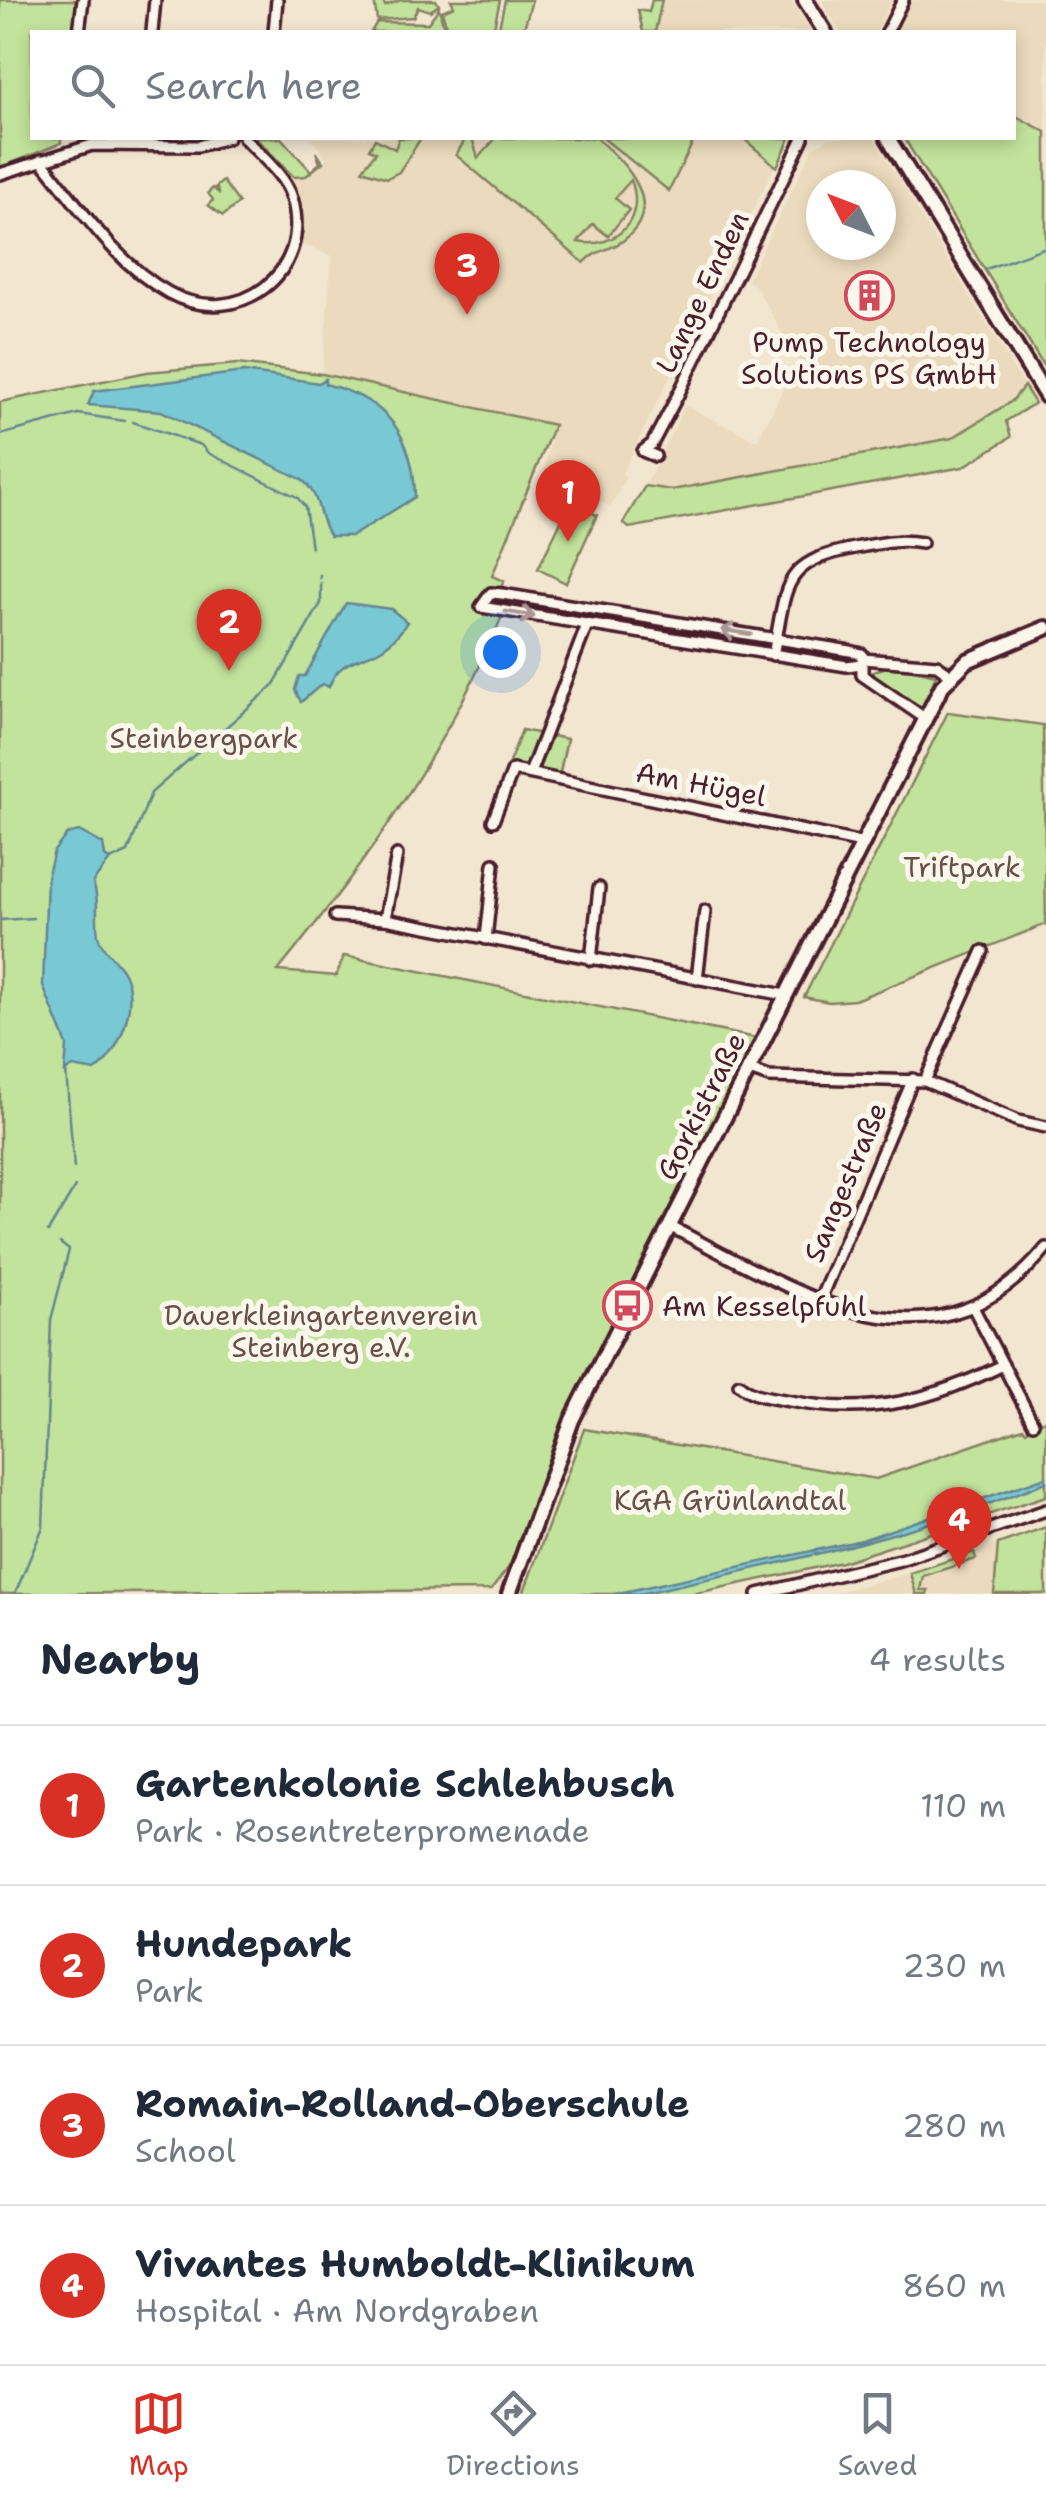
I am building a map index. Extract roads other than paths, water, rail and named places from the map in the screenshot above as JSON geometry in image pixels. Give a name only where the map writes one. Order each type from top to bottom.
[{"type":"main road","points":[[805,0],[824,30]]},
{"type":"main road","points":[[889,140],[1046,396]]},
{"type":"main road","points":[[950,675],[967,661],[1046,628]]},
{"type":"main road","name":"Gorkistraße","points":[[509,1594],[572,1420],[950,675]]},
{"type":"main road","name":"Gorkistraße","points":[[501,1594],[519,1571]]},
{"type":"street","points":[[78,30],[83,0]]},
{"type":"street","points":[[152,30],[155,0]]},
{"type":"street","points":[[274,30],[278,0]]},
{"type":"street","points":[[888,30],[903,0]]},
{"type":"street","points":[[64,152],[66,140]]},
{"type":"street","points":[[41,160],[130,264],[181,298],[227,306],[250,300],[271,283],[294,235],[290,192],[246,140]]},
{"type":"street","name":"Lange Enden","points":[[655,456],[643,451],[652,444],[678,395],[801,140]]},
{"type":"street","points":[[0,174],[64,152],[112,142],[198,142]]},
{"type":"street","points":[[773,655],[785,590],[811,558],[901,539],[922,544]]},
{"type":"street","points":[[926,719],[862,675],[862,661],[862,654],[491,593],[481,606],[847,666],[862,661],[937,665],[950,675]]},
{"type":"street","points":[[600,627],[603,611]]},
{"type":"street","points":[[493,821],[513,770],[530,773],[588,625]]},
{"type":"street","name":"Am Hügel","points":[[530,773],[862,842]]},
{"type":"street","points":[[384,919],[397,856]]},
{"type":"street","points":[[486,939],[494,864]]},
{"type":"street","points":[[591,960],[599,888]]},
{"type":"street","points":[[697,979],[705,911]]},
{"type":"street","points":[[335,916],[384,919],[697,979],[730,981],[786,995]]},
{"type":"street","points":[[925,1081],[983,952]]},
{"type":"street","points":[[748,1069],[769,1077],[925,1081],[1018,1121],[1046,1127]]},
{"type":"street","name":"Sangestraße","points":[[819,1302],[913,1080]]},
{"type":"street","points":[[668,1225],[819,1302],[859,1315],[894,1319],[974,1309],[1009,1287],[1046,1248]]},
{"type":"street","points":[[974,1309],[1033,1423]]},
{"type":"street","points":[[739,1384],[749,1393],[808,1405],[873,1408],[929,1398],[1002,1365]]},
{"type":"street","points":[[758,1594],[903,1559],[1046,1510]]},
{"type":"water","points":[[244,372],[319,383],[325,379],[325,384],[366,400],[381,411],[403,439],[415,497],[352,536],[330,536],[313,493],[301,479],[161,411],[88,405],[94,391]]},
{"type":"water","points":[[346,603],[391,609],[407,622],[385,647],[343,667],[329,687],[322,684],[301,702],[295,690],[299,676],[305,676]]},
{"type":"water","points":[[79,831],[103,844],[110,860],[93,882],[98,935],[124,973],[129,998],[119,1040],[104,1063],[95,1071],[73,1067],[65,1072],[67,1045],[43,986],[47,878],[54,851],[67,834]]},
{"type":"water","points":[[1046,1477],[1046,1482],[996,1501],[896,1533],[639,1594],[614,1594],[862,1540]]},
{"type":"waterway","points":[[986,269],[1046,247]]},
{"type":"waterway","points":[[0,435],[78,414],[125,421]]},
{"type":"waterway","points":[[133,422],[201,445],[208,453],[297,497],[305,507],[311,548]]},
{"type":"waterway","points":[[110,860],[128,852],[151,793],[273,686],[321,603],[321,583]]},
{"type":"waterway","points":[[0,920],[33,918]]},
{"type":"waterway","points":[[66,1071],[74,1168]]},
{"type":"waterway","points":[[48,1232],[75,1187]]},
{"type":"waterway","points":[[15,1594],[43,1527],[51,1320],[69,1250],[60,1243]]},
{"type":"place","name":"Pump Technology Solutions PS GmbH","points":[[869,295]]},
{"type":"place","name":"Romain-Rolland-Oberschule","points":[[467,315]]},
{"type":"place","name":"Gartenkolonie Schlehbusch","points":[[568,542]]},
{"type":"place","name":"Hundepark","points":[[229,671]]},
{"type":"place","name":"Am Kesselpfuhl","points":[[627,1306]]},
{"type":"place","name":"Vivantes Humboldt-Klinikum","points":[[959,1569]]},
{"type":"park label","name":"Steinbergpark","points":[[204,738]]},
{"type":"park label","name":"Triftpark","points":[[962,867]]},
{"type":"park label","name":"Dauerkleingartenverein Steinberg e.V.","points":[[321,1331]]},
{"type":"park label","name":"KGA Grünlandtal","points":[[730,1500]]}]
